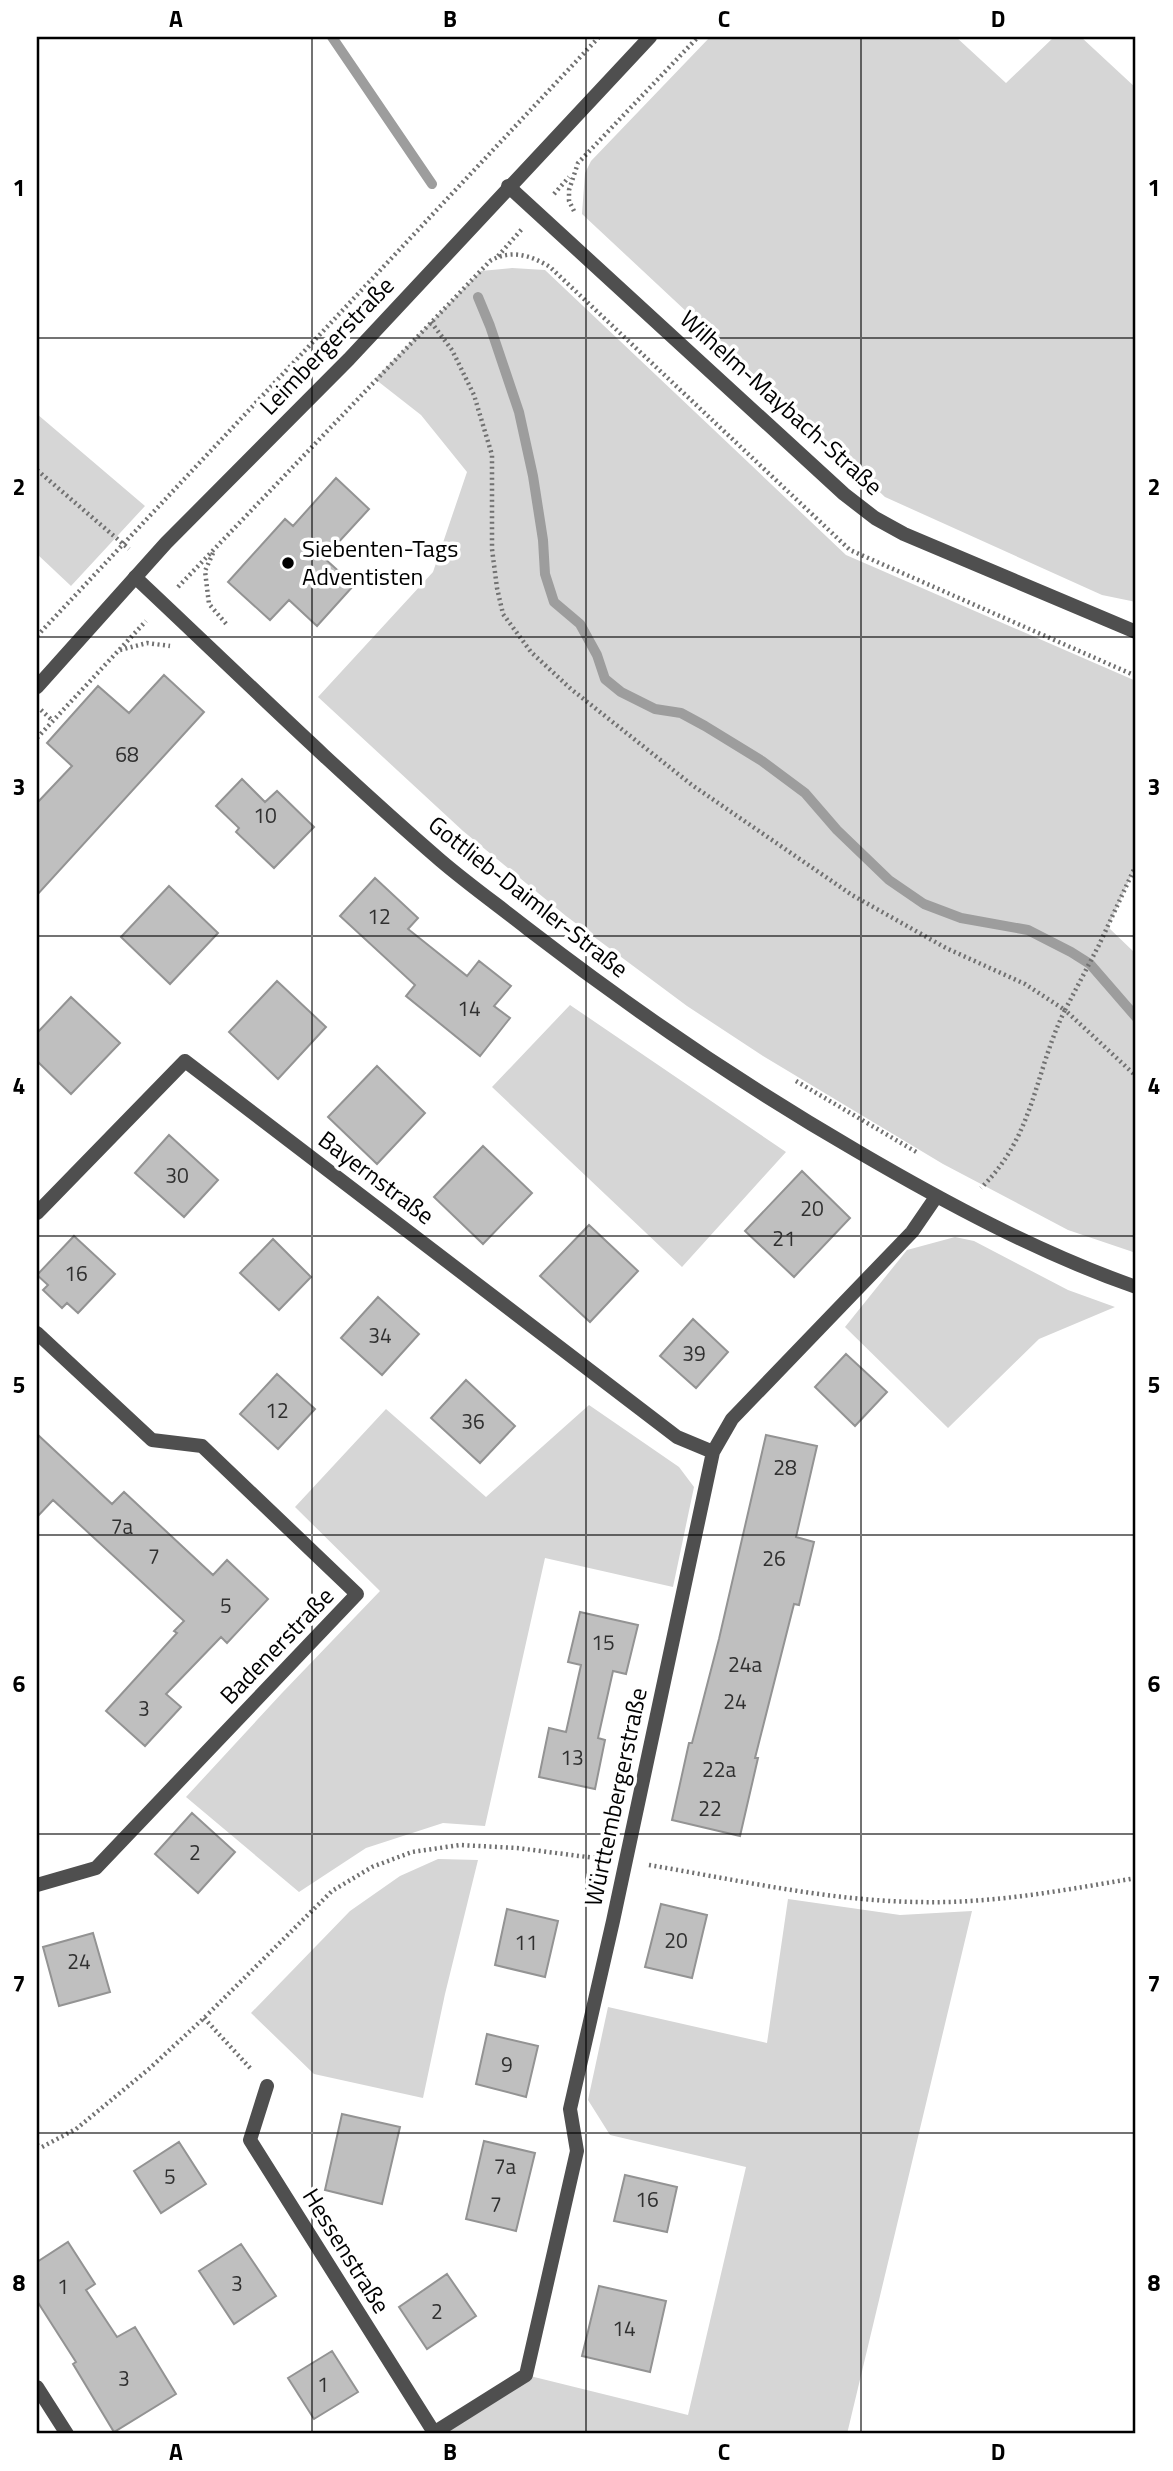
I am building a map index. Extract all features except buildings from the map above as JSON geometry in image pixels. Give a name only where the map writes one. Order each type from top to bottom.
[{"type":"street","name":"Leimbergerstraße","points":[[37,687],[135,577],[349,359],[650,37]]},
{"type":"street","name":"Wilhelm-Maybach-Straße","points":[[509,186],[864,510],[904,534],[1136,632]]},
{"type":"street","name":"Gottlieb-Daimler-Straße","points":[[135,577],[433,854],[543,940],[660,1026],[816,1127],[936,1197],[1030,1242],[1136,1287]]},
{"type":"street","name":"Bayernstraße","points":[[37,1213],[185,1061],[677,1437],[713,1452]]},
{"type":"street","name":"Württembergerstraße","points":[[434,2434],[526,2375],[577,2151],[570,2109],[713,1452],[732,1419],[912,1232],[936,1197]]},
{"type":"street","name":"Badenerstraße","points":[[37,1333],[152,1440],[202,1446],[357,1594],[96,1868],[37,1885]]},
{"type":"street","name":"Hessenstraße","points":[[267,2086],[250,2140],[434,2434]]},
{"type":"street","points":[[37,2387],[67,2434]]},
{"type":"path","points":[[37,636],[122,542],[599,37]]},
{"type":"path","points":[[579,218],[569,201],[569,190],[578,163],[698,37]]},
{"type":"path","points":[[37,738],[490,261],[497,257],[520,254],[541,261],[850,550],[1136,676]]},
{"type":"path","points":[[431,322],[452,349],[474,395],[492,456],[492,549],[497,588],[503,614],[531,652],[571,688],[692,785],[852,894],[946,948],[1025,984],[1065,1010],[1136,1076]]},
{"type":"path","points":[[37,470],[122,542]]},
{"type":"path","points":[[214,549],[205,571],[209,604],[230,629]]},
{"type":"path","points":[[981,1188],[996,1174],[1023,1129],[1046,1055],[1065,1010],[1136,865]]},
{"type":"path","points":[[795,1081],[926,1158]]},
{"type":"path","points":[[971,1183],[993,1195]]},
{"type":"path","points":[[37,2145],[42,2147],[76,2129],[150,2068],[332,1891],[372,1867],[412,1852],[472,1846],[517,1848],[625,1862],[789,1889],[918,1902],[974,1901],[1136,1878]]},
{"type":"path","points":[[204,2018],[267,2086]]},
{"type":"shaded area","points":[[710,37],[956,37],[1006,83],[1054,37],[1081,37],[1136,88],[1136,602],[1102,595],[885,497],[582,214],[585,173],[591,161]]},
{"type":"shaded area","points":[[512,268],[545,270],[846,555],[1136,681],[1136,865],[1108,927],[1136,954],[1136,1253],[1068,1230],[943,1164],[763,1056],[687,1006],[566,916],[463,831],[318,697],[433,572],[467,472],[421,415],[375,379],[481,271]]},
{"type":"shaded area","points":[[37,414],[145,506],[71,586],[37,554]]},
{"type":"shaded area","points":[[570,1005],[786,1152],[682,1267],[492,1087]]},
{"type":"shaded area","points":[[955,1237],[974,1241],[1068,1290],[1115,1307],[1039,1339],[948,1428],[845,1327],[907,1250]]},
{"type":"shaded area","points":[[589,1405],[679,1467],[694,1487],[673,1587],[545,1558],[485,1826],[443,1823],[366,1848],[299,1892],[186,1797],[380,1591],[295,1507],[386,1409],[486,1497]]},
{"type":"shaded area","points":[[438,1859],[478,1860],[423,2098],[314,2074],[251,2013],[350,1911],[400,1876]]},
{"type":"shaded area","points":[[788,1899],[900,1915],[972,1911],[847,2434],[435,2434],[526,2375],[688,2415],[746,2167],[610,2135],[588,2100],[608,2007],[767,2043]]},
{"type":"waterway","points":[[332,37],[432,184]]},
{"type":"waterway","points":[[478,297],[519,412],[533,476],[543,540],[545,574],[554,602],[580,624],[597,655],[605,679],[621,692],[655,709],[681,713],[762,761],[805,793],[837,830],[889,880],[924,904],[961,918],[1028,930],[1090,964],[1136,1017]]},
{"type":"place","name":"Siebenten-Tags Adventisten","points":[[288,563]]}]
